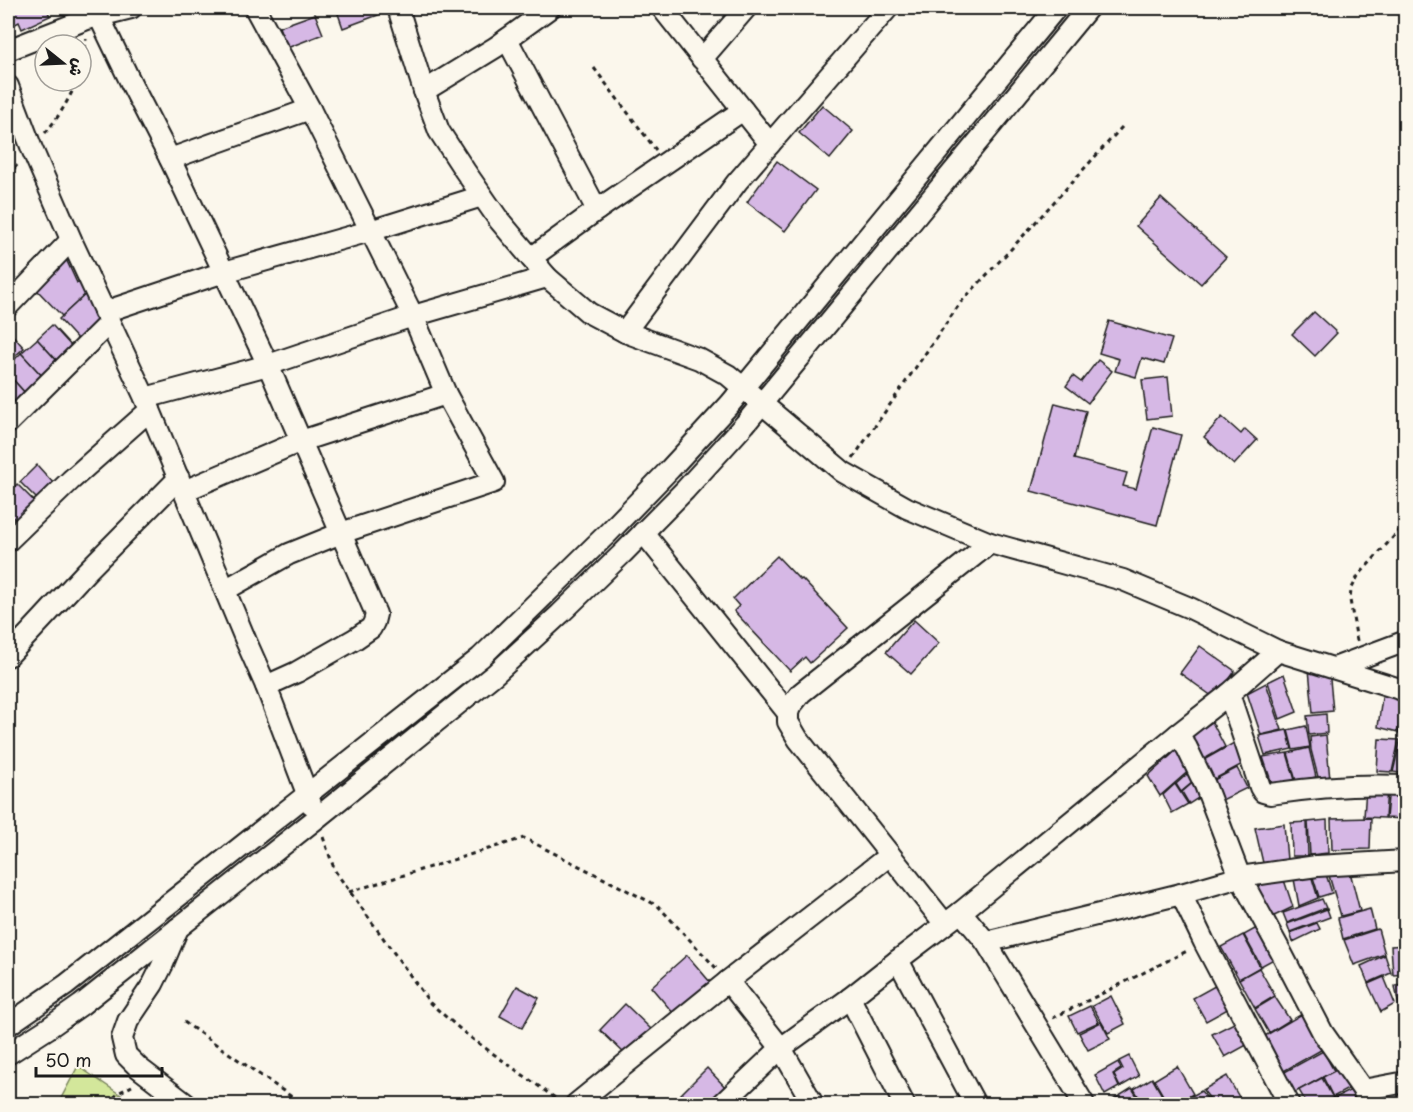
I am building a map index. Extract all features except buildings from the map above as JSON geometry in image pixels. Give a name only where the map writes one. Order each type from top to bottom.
[{"type":"street","points":[[8,50],[93,14],[131,8]]},
{"type":"street","points":[[225,590],[290,554],[341,533],[494,482],[446,394],[413,316],[310,110],[255,8]]},
{"type":"street","points":[[398,8],[439,131],[499,220],[547,277],[589,313],[625,332],[699,359],[728,375],[843,472],[907,508],[990,543],[1123,580],[1278,651],[1406,691]]},
{"type":"street","points":[[424,91],[507,39],[550,8]]},
{"type":"street","points":[[662,8],[770,144]]},
{"type":"street","points":[[702,59],[746,8]]},
{"type":"street","points":[[625,332],[737,182],[888,8]]},
{"type":"street","points":[[8,1025],[66,985],[480,658],[616,525],[743,388],[1056,8]]},
{"type":"street","points":[[8,1054],[81,1005],[317,818],[495,674],[560,615],[730,441],[1088,8]]},
{"type":"street","points":[[93,14],[170,159],[268,365],[376,614],[371,628],[363,634],[329,655],[266,686]]},
{"type":"street","points":[[507,39],[597,210]]},
{"type":"street","points":[[8,86],[71,240],[148,404],[266,686],[317,818]]},
{"type":"street","points":[[170,159],[310,110]]},
{"type":"street","points":[[531,258],[743,110]]},
{"type":"street","points":[[8,423],[106,318],[224,272],[370,231],[482,196]]},
{"type":"street","points":[[8,306],[71,240]]},
{"type":"street","points":[[8,541],[148,404],[413,316],[547,277]]},
{"type":"street","points":[[8,656],[86,572],[181,485],[301,441],[446,394]]},
{"type":"street","points":[[643,532],[788,713]]},
{"type":"street","points":[[945,924],[798,739],[788,722],[788,713],[801,693],[990,543]]},
{"type":"street","points":[[1334,668],[1406,641]]},
{"type":"street","points":[[722,1104],[781,1048],[961,912],[1229,694],[1278,651]]},
{"type":"street","points":[[1229,694],[1263,792],[1270,794],[1327,787],[1406,786]]},
{"type":"street","points":[[1178,734],[1205,785],[1240,877],[1323,1033],[1366,1097],[1406,1082]]},
{"type":"street","points":[[576,1104],[728,981],[890,855]]},
{"type":"street","points":[[987,942],[1240,877],[1317,866],[1406,861]]},
{"type":"street","points":[[1181,894],[1289,1104]]},
{"type":"street","points":[[961,912],[987,942],[1084,1104]]},
{"type":"street","points":[[178,927],[153,984],[128,1021],[122,1038],[126,1055],[139,1068],[186,1104]]},
{"type":"street","points":[[898,960],[975,1104]]},
{"type":"street","points":[[728,981],[781,1048],[813,1104]]},
{"type":"street","points":[[850,998],[904,1104]]},
{"type":"path","points":[[89,33],[93,14]]},
{"type":"path","points":[[594,68],[666,163]]},
{"type":"path","points":[[843,472],[961,302],[1122,127]]},
{"type":"path","points":[[1359,657],[1350,600],[1351,590],[1358,576],[1406,523]]},
{"type":"path","points":[[317,818],[335,871],[430,1003],[467,1035],[565,1104]]},
{"type":"path","points":[[350,892],[524,838],[658,906],[728,981]]},
{"type":"path","points":[[1037,1027],[1204,942]]},
{"type":"path","points":[[184,1022],[302,1104]]},
{"type":"path","points":[[107,1104],[120,1092],[132,1086],[126,1055]]},
{"type":"green space","points":[[78,1066],[134,1104],[58,1104]]}]
